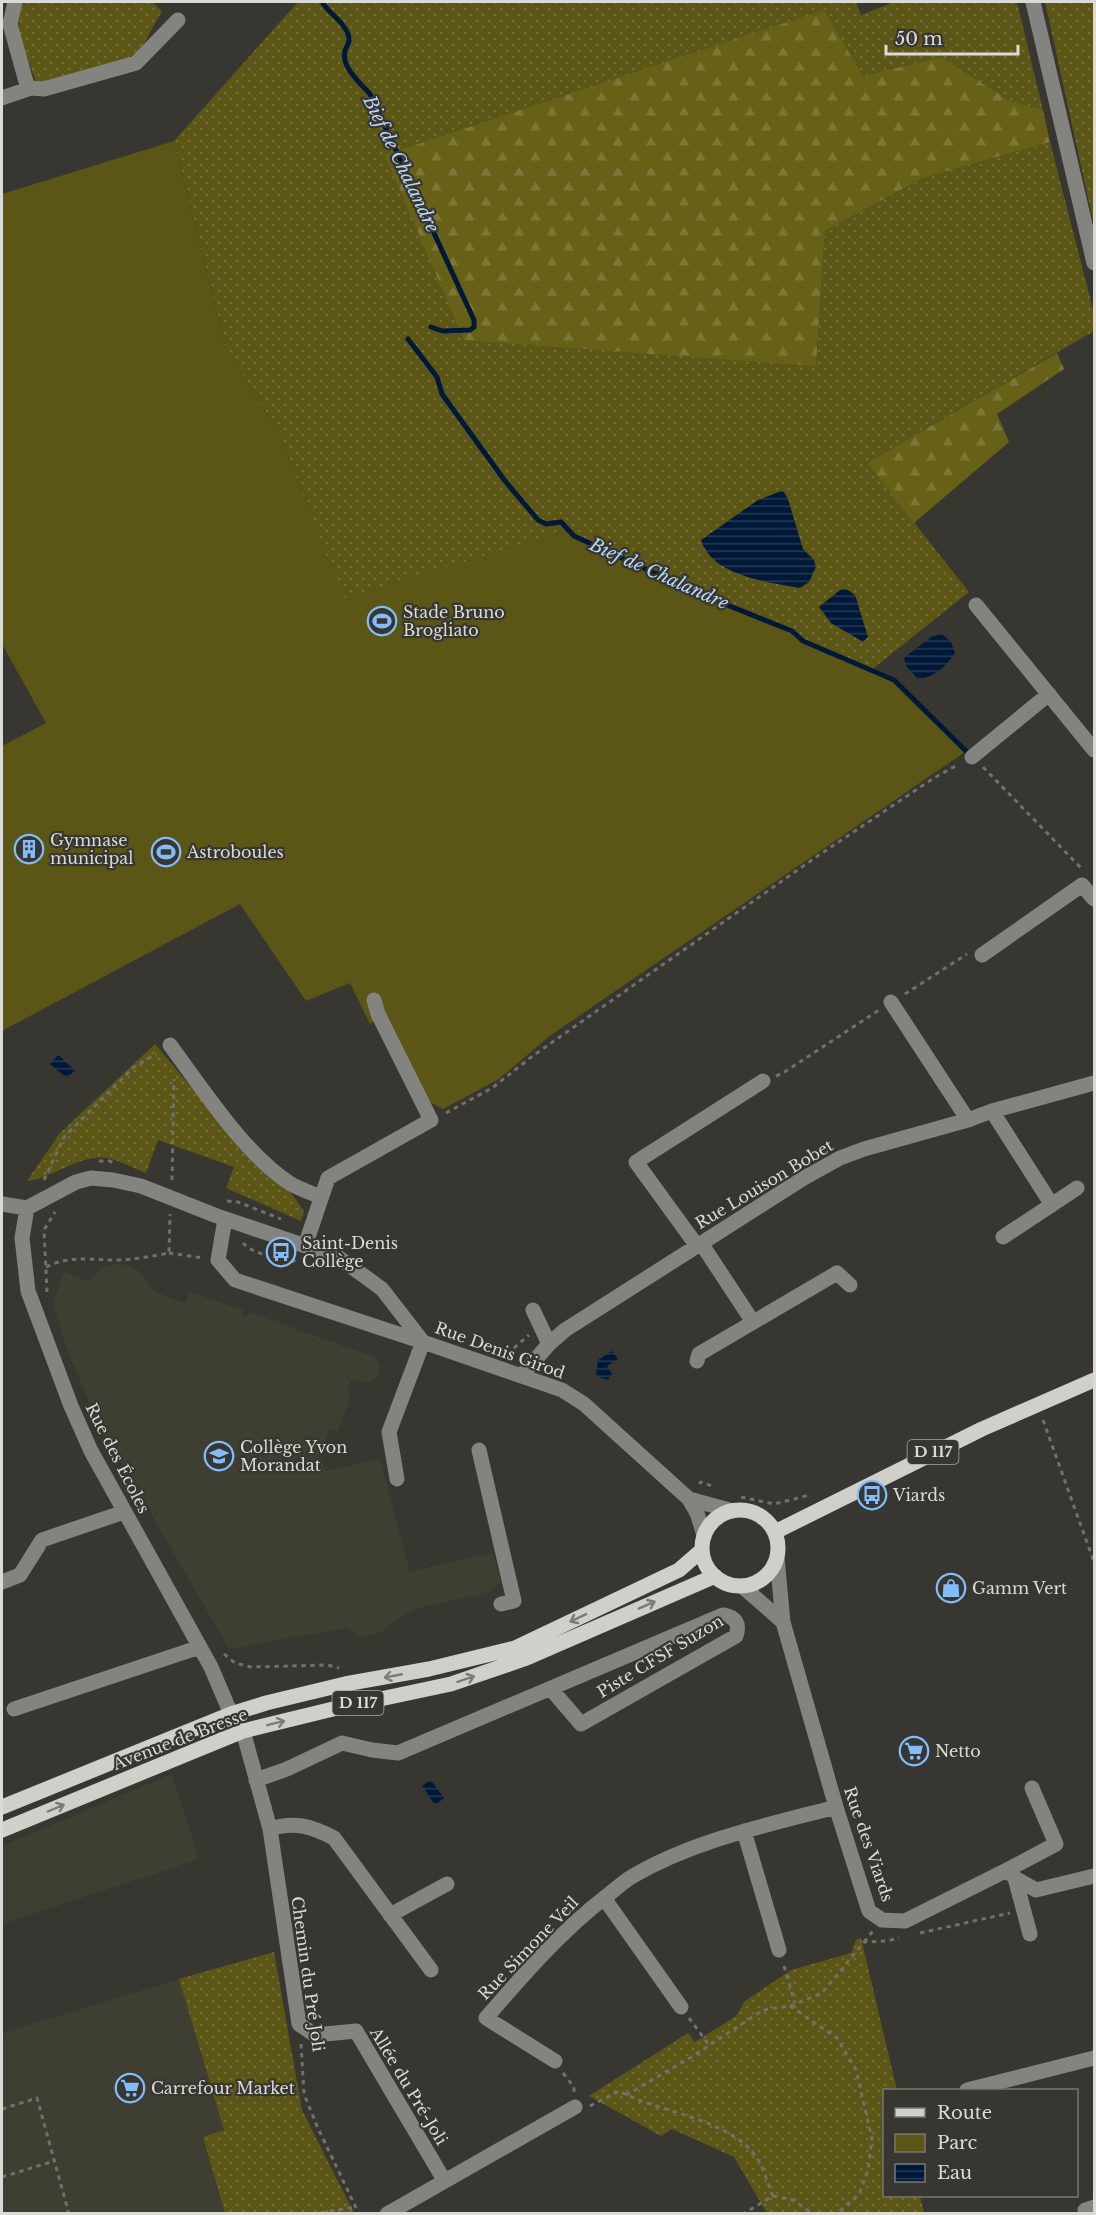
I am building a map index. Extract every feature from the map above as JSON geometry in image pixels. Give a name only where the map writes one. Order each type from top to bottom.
[{"type":"main road","name":"D 117","points":[[775,1532],[911,1463],[1095,1380]]},
{"type":"main road","points":[[733,1511],[752,1512],[762,1517],[775,1532],[777,1558],[772,1569],[754,1584],[742,1586],[723,1582],[715,1576],[704,1560],[704,1543],[715,1520],[733,1511]]},
{"type":"main road","name":"Avenue de Bresse","points":[[2,1807],[231,1714],[266,1703],[345,1684],[429,1669],[515,1648],[679,1570],[704,1543]]},
{"type":"main road","name":"Avenue de Bresse","points":[[2,1830],[243,1731],[451,1684],[524,1659],[715,1576]]},
{"type":"street","points":[[15,2],[10,24],[28,89]]},
{"type":"street","points":[[1033,2],[1095,263]]},
{"type":"street","points":[[2,98],[28,89],[44,89],[136,63],[178,20]]},
{"type":"street","points":[[976,605],[1095,750]]},
{"type":"street","points":[[972,757],[1049,694]]},
{"type":"street","points":[[982,955],[1082,885],[1095,898]]},
{"type":"street","points":[[305,1246],[328,1178],[431,1120],[378,1014],[374,1000]]},
{"type":"street","points":[[891,1002],[968,1120]]},
{"type":"street","points":[[170,1045],[225,1119],[268,1166],[292,1185],[321,1197]]},
{"type":"street","points":[[753,1322],[699,1244],[636,1162],[763,1081]]},
{"type":"street","name":"Rue Louison Bobet","points":[[522,1375],[549,1344],[567,1328],[804,1178],[840,1158],[992,1111],[1095,1083]]},
{"type":"street","points":[[992,1111],[1052,1205]]},
{"type":"street","name":"Rue Denis Girod","points":[[27,1208],[76,1182],[90,1178],[141,1186],[225,1219],[338,1257],[382,1289],[423,1342],[562,1390],[584,1404],[689,1498],[697,1514],[704,1543]]},
{"type":"street","points":[[1003,1237],[1077,1188]]},
{"type":"street","points":[[2,1204],[27,1208]]},
{"type":"street","name":"Rue des Écoles","points":[[27,1208],[22,1238],[28,1291],[53,1362],[91,1451],[217,1678],[231,1714],[243,1731]]},
{"type":"street","points":[[225,1219],[218,1260],[235,1280],[423,1342],[389,1432],[397,1479]]},
{"type":"street","points":[[697,1361],[699,1354],[837,1273],[850,1285]]},
{"type":"street","points":[[533,1310],[549,1344]]},
{"type":"street","points":[[479,1450],[514,1601],[501,1604]]},
{"type":"street","name":"Rue Denis Girod","points":[[689,1498],[733,1511]]},
{"type":"street","points":[[2,1582],[20,1575],[42,1539],[124,1512]]},
{"type":"street","name":"Rue des Viards","points":[[777,1558],[783,1622],[836,1807],[869,1911],[882,1920],[905,1922],[1011,1874],[1056,1844],[1032,1788]]},
{"type":"street","points":[[742,1586],[783,1622]]},
{"type":"street","name":"Piste CFSF Suzon","points":[[256,1780],[287,1769],[342,1743],[398,1753],[723,1615],[736,1621],[739,1628],[736,1636],[581,1724],[551,1689]]},
{"type":"street","points":[[14,1709],[200,1647]]},
{"type":"street","name":"Chemin du Pré Joli","points":[[243,1731],[270,1829],[299,2024]]},
{"type":"street","name":"Rue Simone Veil","points":[[555,2061],[486,2018],[538,1958],[604,1898],[632,1877],[674,1856],[744,1832],[836,1807]]},
{"type":"street","points":[[270,1829],[283,1825],[300,1824],[334,1838],[432,1970]]},
{"type":"street","points":[[744,1832],[779,1950]]},
{"type":"street","points":[[1011,1874],[1036,1890],[1095,1876]]},
{"type":"street","points":[[1011,1874],[1030,1934]]},
{"type":"street","points":[[390,1915],[447,1884]]},
{"type":"street","points":[[604,1898],[681,2007]]},
{"type":"street","name":"Allée du Pré-Joli","points":[[299,2024],[315,2035],[356,2031],[444,2180]]},
{"type":"street","points":[[975,2089],[1095,2058]]},
{"type":"street","points":[[387,2214],[574,2107]]},
{"type":"path","points":[[431,1120],[492,1088],[534,1054],[819,855],[934,778],[972,757],[1089,875],[1082,885]]},
{"type":"path","points":[[763,1081],[783,1073],[969,953],[982,955]]},
{"type":"path","points":[[35,1185],[44,1180],[64,1137],[134,1067],[170,1045]]},
{"type":"path","points":[[169,1253],[173,1074]]},
{"type":"path","points":[[47,1292],[44,1230],[58,1208]]},
{"type":"path","points":[[45,1268],[53,1264],[88,1257],[120,1260],[169,1253],[218,1260]]},
{"type":"path","points":[[1040,1403],[1044,1424],[1095,1562]]},
{"type":"path","points":[[701,1482],[720,1489]]},
{"type":"path","points":[[739,1496],[774,1504],[818,1492]]},
{"type":"path","points":[[219,1647],[235,1663],[250,1667],[336,1666],[341,1669],[345,1684]]},
{"type":"path","points":[[626,2095],[763,2010],[790,2006],[822,1993],[864,1942],[887,1941],[1023,1910]]},
{"type":"path","points":[[779,1950],[795,2003]]},
{"type":"path","points":[[790,2006],[837,2038],[856,2070],[872,2139],[868,2170],[859,2194],[836,2214]]},
{"type":"path","points":[[681,2007],[709,2045]]},
{"type":"path","name":"Chemin du Pré Joli","points":[[299,2024],[304,2094],[359,2214]]},
{"type":"path","points":[[555,2061],[574,2087],[574,2107],[582,2110],[619,2091],[707,2124],[737,2138],[756,2157],[773,2196]]},
{"type":"path","points":[[2,2109],[37,2098],[69,2214]]},
{"type":"path","points":[[2,2177],[54,2161]]},
{"type":"path","points":[[743,2214],[773,2196],[793,2200],[813,2214]]},
{"type":"path","points":[[312,2214],[356,2207]]},
{"type":"shaded area","name":"Collège Yvon Morandat","points":[[118,1263],[139,1271],[153,1291],[185,1303],[190,1292],[243,1310],[241,1316],[247,1317],[249,1312],[375,1357],[380,1366],[378,1377],[367,1383],[352,1379],[347,1393],[351,1395],[338,1432],[329,1429],[320,1454],[325,1471],[380,1459],[410,1572],[493,1552],[501,1583],[486,1594],[425,1606],[401,1616],[382,1632],[362,1637],[346,1628],[229,1649],[95,1417],[65,1345],[53,1302],[64,1272],[88,1281],[101,1268]]},
{"type":"shaded area","points":[[172,1774],[199,1859],[2,1924],[2,1846]]},
{"type":"shaded area","name":"Carrefour Market","points":[[179,1979],[224,2130],[203,2137],[225,2213],[2,2214],[2,2033]]},
{"type":"green space","points":[[24,2],[152,2],[162,11],[142,47],[132,56],[47,83],[35,80],[19,30],[20,10]]},
{"type":"green space","points":[[298,2],[856,2],[861,15],[894,2],[1017,2],[1043,110],[1009,100],[941,57],[863,76],[824,10],[816,366],[825,231],[923,178],[1050,142],[1094,313],[1094,331],[867,463],[969,592],[870,671],[568,531],[343,599],[281,438],[225,345],[174,141]]},
{"type":"green space","points":[[1045,2],[1094,2],[1094,225]]},
{"type":"green space","points":[[824,10],[863,76],[941,57],[1009,100],[1043,110],[1050,142],[923,178],[825,231],[816,366],[464,340],[385,155]]},
{"type":"green space","name":"Stade Bruno Brogliato","points":[[174,141],[225,345],[281,438],[343,598],[568,531],[870,671],[892,677],[965,752],[551,1035],[499,1079],[443,1109],[428,1101],[385,1015],[370,1024],[350,983],[306,1001],[240,904],[2,1031],[2,746],[46,723],[2,644],[2,194]]},
{"type":"green space","points":[[1057,353],[1064,369],[997,414],[1009,442],[914,523],[867,463]]},
{"type":"green space","points":[[155,1044],[241,1146],[289,1190],[304,1211],[301,1221],[226,1188],[234,1167],[158,1140],[146,1173],[115,1160],[101,1158],[80,1162],[27,1181],[60,1133]]},
{"type":"green space","points":[[861,1938],[897,2089],[883,2089],[883,2197],[920,2197],[924,2213],[767,2213],[734,2157],[672,2129],[661,2136],[589,2096],[688,2033],[695,2042],[736,2016],[745,2001],[791,1970],[851,1953],[856,1940]]},
{"type":"green space","points":[[274,1952],[302,2110],[354,2213],[225,2213],[203,2137],[224,2130],[179,1979]]},
{"type":"water","points":[[781,491],[788,499],[803,549],[814,560],[816,567],[809,582],[800,588],[758,580],[729,569],[707,552],[701,540],[758,500]]},
{"type":"water","points":[[846,589],[855,595],[868,637],[863,642],[831,623],[819,607],[840,590]]},
{"type":"water","points":[[942,634],[951,642],[955,653],[939,670],[930,676],[918,679],[907,667],[904,658],[931,637]]},
{"type":"water","points":[[58,1055],[75,1070],[67,1078],[50,1064]]},
{"type":"water","points":[[612,1351],[618,1359],[607,1366],[612,1374],[608,1380],[596,1376],[598,1360]]},
{"type":"water","points":[[431,1780],[444,1798],[435,1805],[422,1786]]},
{"type":"waterway","name":"Bief de Chalandre","points":[[322,2],[348,34],[349,41],[345,51],[346,63],[352,74],[370,94],[474,320],[474,327],[470,330],[442,331],[431,327]]},
{"type":"waterway","name":"Bief de Chalandre","points":[[408,339],[437,377],[442,394],[505,481],[538,520],[546,524],[561,522],[574,536],[700,594],[792,631],[803,641],[894,680],[966,751]]},
{"type":"place","name":"Stade Bruno Brogliato","points":[[382,621]]},
{"type":"place","name":"Gymnase municipal","points":[[29,849]]},
{"type":"place","name":"Astroboules","points":[[166,852]]},
{"type":"place","name":"Saint-Denis Collège","points":[[281,1252]]},
{"type":"place","name":"Collège Yvon Morandat","points":[[219,1456]]},
{"type":"place","name":"Viards","points":[[872,1495]]},
{"type":"place","name":"Gamm Vert","points":[[951,1588]]},
{"type":"place","name":"Netto","points":[[914,1751]]},
{"type":"place","name":"Carrefour Market","points":[[130,2088]]}]
